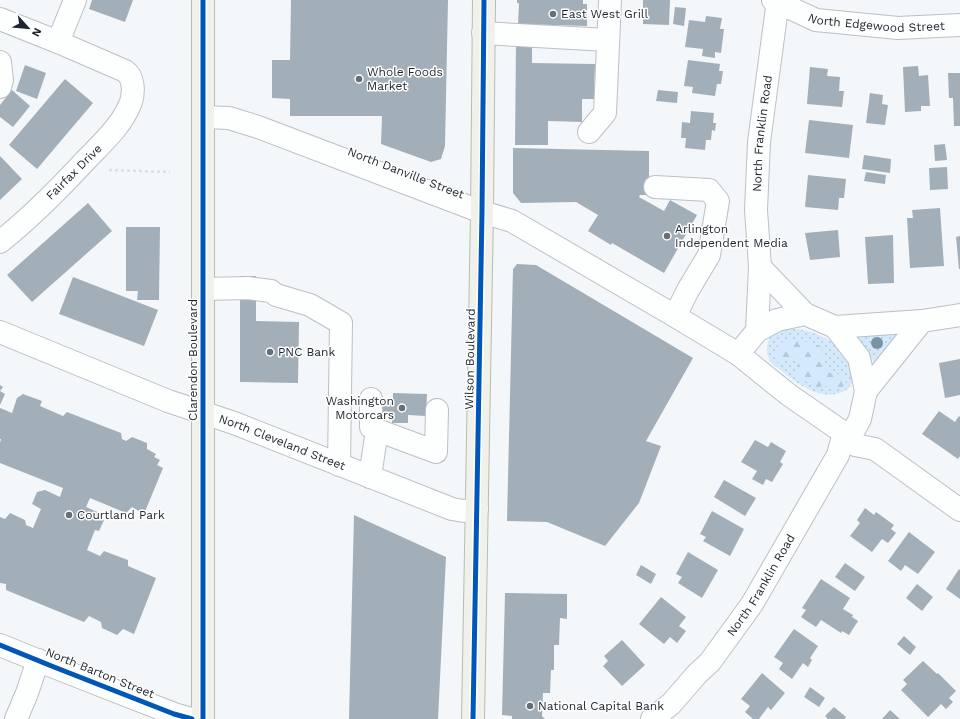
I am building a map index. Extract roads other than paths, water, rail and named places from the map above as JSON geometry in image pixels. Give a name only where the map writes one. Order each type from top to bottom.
[{"type":"main road","name":"Clarendon Boulevard","points":[[203,0],[203,719]]},
{"type":"main road","name":"Wilson Boulevard","points":[[473,719],[482,212],[484,0]]},
{"type":"street","points":[[0,19],[58,42],[75,0]]},
{"type":"street","points":[[589,132],[605,113],[610,0]]},
{"type":"street","name":"North Edgewood Street","points":[[776,1],[816,20],[898,28],[960,25]]},
{"type":"street","name":"North Franklin Road","points":[[760,267],[756,210],[759,142],[776,1]]},
{"type":"street","points":[[483,33],[608,40]]},
{"type":"street","name":"Fairfax Drive","points":[[0,242],[61,186],[108,136],[117,126],[131,102],[133,90],[131,80],[125,71],[58,42]]},
{"type":"street","points":[[0,62],[2,80],[0,87]]},
{"type":"street","name":"North Danville Street","points":[[203,117],[229,118],[258,127],[482,212],[512,221],[738,354],[846,436],[855,445],[875,449]]},
{"type":"street","points":[[655,187],[709,190],[718,201],[709,255],[688,290],[675,316]]},
{"type":"street","points":[[760,267],[805,314],[835,327],[922,321],[960,315]]},
{"type":"street","points":[[757,331],[760,267]]},
{"type":"street","points":[[203,295],[248,288],[270,291],[276,295],[310,305],[341,323],[338,465]]},
{"type":"street","points":[[738,354],[757,331],[777,320],[805,314]]},
{"type":"street","points":[[866,391],[922,321]]},
{"type":"street","points":[[835,327],[858,358],[866,391]]},
{"type":"street","name":"North Cleveland Street","points":[[0,332],[168,401],[234,423],[452,509],[477,509]]},
{"type":"street","name":"North Franklin Road","points":[[652,719],[671,704],[697,674],[710,662],[752,604],[838,455],[846,436],[860,419],[866,391]]},
{"type":"street","points":[[371,399],[371,427],[436,452],[437,410]]},
{"type":"street","points":[[860,419],[868,432],[875,449],[960,510]]},
{"type":"street","points":[[370,477],[377,430]]},
{"type":"street","name":"North Barton Street","points":[[0,645],[54,668],[192,719]]},
{"type":"street","points":[[16,719],[27,693],[38,660]]},
{"type":"place","name":"East West Grill","points":[[553,14]]},
{"type":"place","name":"Whole Foods Market","points":[[359,79]]},
{"type":"place","name":"Arlington Independent Media","points":[[667,236]]},
{"type":"place","name":"PNC Bank","points":[[270,352]]},
{"type":"place","name":"Washington Motorcars","points":[[402,408]]},
{"type":"place","name":"Courtland Park","points":[[69,515]]},
{"type":"place","name":"National Capital Bank","points":[[530,706]]}]
